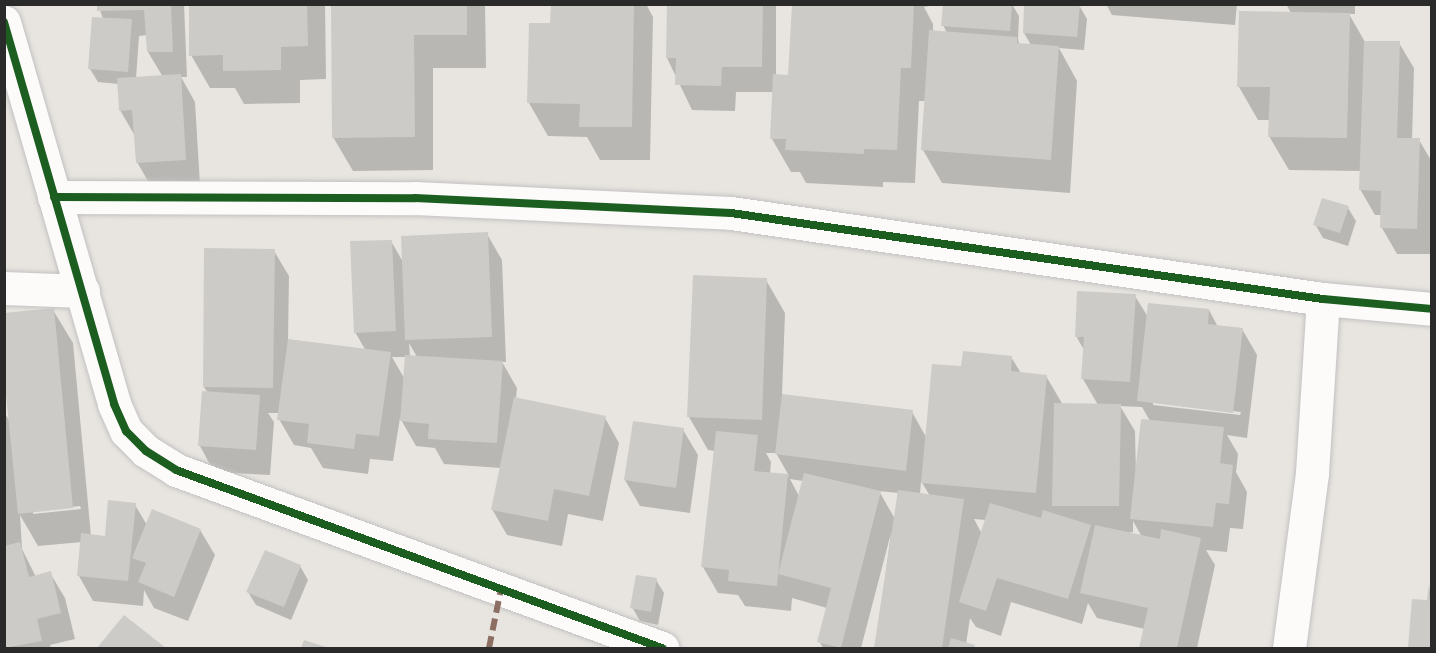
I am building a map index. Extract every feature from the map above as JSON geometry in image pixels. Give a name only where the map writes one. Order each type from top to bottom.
[{"type":"street","points":[[4,22],[114,404],[126,431],[146,451],[176,470],[662,648]]},
{"type":"street","points":[[54,197],[415,198],[731,213],[1323,299],[1431,309]]},
{"type":"street","points":[[4,288],[83,291]]},
{"type":"street","points":[[1289,648],[1312,472],[1323,299]]},
{"type":"building","points":[[189,4],[307,4],[308,46],[281,47],[281,70],[223,71],[223,55],[189,56]]},
{"type":"building","points":[[331,4],[467,4],[467,35],[414,35],[415,137],[332,138]]},
{"type":"building","points":[[551,4],[634,4],[632,127],[579,127],[580,104],[527,103],[529,23],[550,23]]},
{"type":"building","points":[[667,4],[763,4],[762,67],[722,67],[721,86],[675,85],[676,58],[666,58]]},
{"type":"building","points":[[792,4],[914,4],[911,68],[901,68],[897,150],[864,149],[864,154],[785,150],[786,139],[770,139],[773,74],[788,75]]},
{"type":"building","points":[[943,4],[1012,4],[1010,31],[941,26]]},
{"type":"building","points":[[1024,4],[1080,4],[1077,37],[1023,33]]},
{"type":"building","points":[[97,5],[171,5],[173,52],[147,52],[144,10],[97,11]]},
{"type":"building","points":[[1239,11],[1350,13],[1347,138],[1268,137],[1270,87],[1237,87]]},
{"type":"building","points":[[92,17],[132,19],[128,72],[88,69]]},
{"type":"building","points":[[929,30],[1017,37],[1017,43],[1059,46],[1051,160],[921,150]]},
{"type":"building","points":[[1364,41],[1400,41],[1397,138],[1420,138],[1417,229],[1380,228],[1381,191],[1359,190]]},
{"type":"building","points":[[181,74],[186,160],[136,163],[132,110],[119,111],[117,78]]},
{"type":"building","points":[[1322,198],[1349,206],[1340,233],[1313,225]]},
{"type":"building","points":[[488,232],[492,337],[405,340],[401,236]]},
{"type":"building","points":[[392,240],[396,331],[354,333],[350,241]]},
{"type":"building","points":[[204,248],[275,249],[273,388],[203,387]]},
{"type":"building","points":[[693,275],[767,278],[762,420],[687,417]]},
{"type":"building","points":[[1077,291],[1136,294],[1130,382],[1081,379],[1084,337],[1075,337]]},
{"type":"building","points":[[1148,303],[1209,309],[1208,324],[1243,328],[1233,413],[1137,401]]},
{"type":"building","points":[[54,308],[73,508],[18,514],[4,375],[4,313]]},
{"type":"building","points":[[288,339],[391,352],[379,436],[356,434],[354,449],[307,443],[309,424],[277,420]]},
{"type":"building","points":[[963,351],[1012,356],[1011,371],[1047,375],[1036,493],[921,483],[932,364],[961,366]]},
{"type":"building","points":[[405,355],[503,361],[497,443],[428,439],[429,424],[400,421]]},
{"type":"building","points":[[202,391],[260,395],[256,450],[198,446]]},
{"type":"building","points":[[782,394],[913,410],[906,471],[775,454]]},
{"type":"building","points":[[514,397],[606,416],[589,496],[554,489],[548,521],[491,510]]},
{"type":"building","points":[[1054,403],[1121,404],[1119,506],[1052,506]]},
{"type":"building","points":[[1141,419],[1224,427],[1220,463],[1233,465],[1229,504],[1216,503],[1213,527],[1130,519]]},
{"type":"building","points":[[633,421],[684,428],[676,488],[624,480]]},
{"type":"building","points":[[716,431],[758,435],[754,471],[788,474],[777,586],[728,581],[729,570],[701,567]]},
{"type":"building","points":[[804,473],[881,491],[841,648],[817,642],[831,588],[778,574]]},
{"type":"building","points":[[898,490],[964,499],[942,648],[874,648]]},
{"type":"building","points":[[108,500],[136,503],[128,581],[77,576],[81,533],[105,536]]},
{"type":"building","points":[[990,503],[1041,518],[1043,510],[1091,525],[1068,599],[997,578],[986,611],[959,602]]},
{"type":"building","points":[[152,509],[201,529],[174,597],[138,582],[146,563],[132,558]]},
{"type":"building","points":[[1095,525],[1160,539],[1161,529],[1201,538],[1177,648],[1139,648],[1148,608],[1080,593]]},
{"type":"building","points":[[20,542],[29,577],[51,571],[61,613],[37,619],[42,641],[4,648],[4,546]]},
{"type":"building","points":[[265,550],[301,565],[284,607],[246,592]]},
{"type":"building","points":[[636,575],[657,578],[651,612],[630,608]]},
{"type":"building","points":[[1429,584],[1432,648],[1408,647],[1412,599],[1427,600]]},
{"type":"building","points":[[124,615],[166,648],[97,648]]},
{"type":"building","points":[[951,638],[975,645],[974,648],[948,648]]},
{"type":"building","points":[[304,640],[329,648],[301,648]]},
{"type":"marked path","points":[[489,648],[501,589]]},
{"type":"cycle path","points":[[4,22],[114,404],[126,431],[146,451],[176,470],[662,648]]},
{"type":"cycle path","points":[[54,197],[415,198],[731,213],[1323,299],[1432,309]]}]
